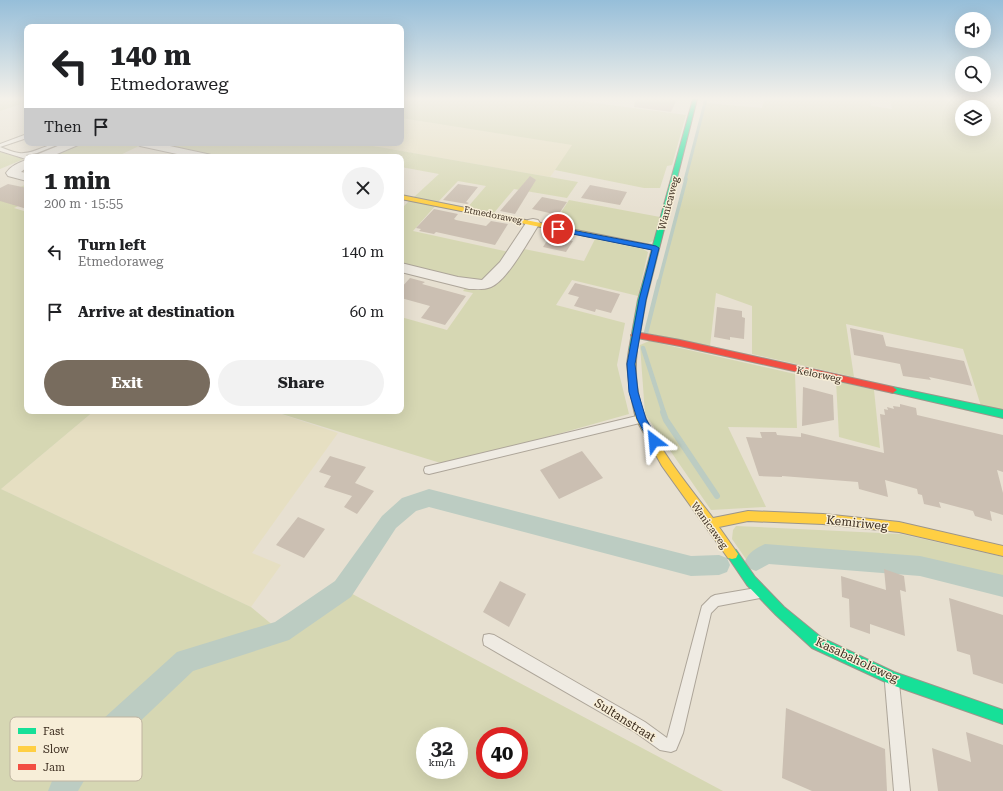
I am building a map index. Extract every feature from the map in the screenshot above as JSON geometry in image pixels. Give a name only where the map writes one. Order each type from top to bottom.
[{"type":"street","name":"Wanicaweg","points":[[686,136],[642,300],[631,364],[634,392],[641,419],[666,463],[738,563]]},
{"type":"street","points":[[47,154],[67,146]]},
{"type":"street","points":[[154,146],[193,154]]},
{"type":"street","points":[[23,159],[22,165],[12,173],[24,176]]},
{"type":"street","name":"Etmedoraweg","points":[[404,198],[656,248]]},
{"type":"street","points":[[404,269],[468,284],[485,284],[498,275],[533,223]]},
{"type":"street","name":"Kelorweg","points":[[636,335],[680,343],[1003,414]]},
{"type":"street","name":"Kemiriweg","points":[[709,524],[748,516],[823,520],[899,527],[1003,551]]},
{"type":"street","name":"Kasabaholoweg","points":[[738,563],[780,611],[816,643],[892,678],[1003,717]]},
{"type":"lane","points":[[0,146],[24,137]]},
{"type":"lane","points":[[32,154],[51,146]]},
{"type":"lane","points":[[0,150],[23,159]]},
{"type":"lane","points":[[429,470],[641,419]]},
{"type":"lane","name":"Sultanstraat","points":[[489,640],[640,727],[665,745],[671,745],[676,733],[706,610],[715,601],[762,592]]},
{"type":"lane","points":[[892,678],[902,791]]},
{"type":"shaded area","points":[[404,136],[515,136],[573,145],[550,177],[373,146],[404,146]]},
{"type":"shaded area","points":[[90,414],[281,414],[338,433],[252,553],[281,565],[251,607],[1,489]]},
{"type":"green space","points":[[514,136],[680,136],[672,165],[667,166],[660,188],[644,188],[555,170],[572,145]]},
{"type":"green space","points":[[697,136],[1003,136],[1003,412],[981,406],[963,349],[846,324],[854,377],[752,354],[752,306],[716,293],[710,346],[646,333]]},
{"type":"green space","points":[[71,146],[139,146],[122,154],[51,154]]},
{"type":"green space","points":[[162,146],[373,146],[578,182],[567,198],[514,189],[493,214],[467,208],[486,186],[458,181],[438,202],[414,197],[439,174],[404,168],[404,154],[201,154]]},
{"type":"green space","points":[[0,152],[24,159],[0,169]]},
{"type":"green space","points":[[24,185],[24,203],[14,208],[24,211],[24,414],[90,414],[1,489],[251,607],[281,632],[343,589],[723,791],[0,791],[0,196]]},
{"type":"green space","points":[[410,200],[436,205],[413,231],[509,252],[498,270],[493,275],[484,279],[473,281],[448,278],[404,267],[404,206]]},
{"type":"green space","points":[[569,200],[660,217],[653,241],[648,243],[553,225]]},
{"type":"green space","points":[[595,239],[643,249],[648,252],[638,296],[572,280],[556,305],[625,323],[617,365],[629,414],[447,465],[282,414],[404,414],[404,318],[447,330],[473,293],[463,291],[467,286],[485,286],[519,248],[584,261]]},
{"type":"green space","points":[[649,341],[795,374],[797,428],[728,427],[766,507],[711,510],[645,414],[640,345]]},
{"type":"green space","points":[[836,381],[874,390],[880,448],[839,437]]},
{"type":"green space","points":[[736,526],[901,534],[1003,557],[1003,586],[920,566],[765,554],[756,561],[748,562],[732,539],[733,530]]},
{"type":"building","points":[[530,176],[536,180],[515,214],[500,211]]},
{"type":"building","points":[[8,184],[24,187],[24,208],[0,201],[0,188]]},
{"type":"building","points":[[458,184],[478,187],[466,202],[469,203],[467,204],[443,200]]},
{"type":"building","points":[[590,185],[627,192],[620,205],[581,198]]},
{"type":"building","points":[[542,197],[567,202],[558,215],[532,209]]},
{"type":"building","points":[[434,209],[458,214],[454,219],[456,220],[486,226],[491,221],[508,224],[495,245],[436,232],[434,234],[419,231],[421,229],[416,228]]},
{"type":"building","points":[[550,236],[573,241],[566,252],[543,247]]},
{"type":"building","points":[[410,278],[425,282],[422,284],[466,296],[445,325],[421,318],[430,306],[404,299],[404,285]]},
{"type":"building","points":[[575,283],[620,294],[611,313],[596,309],[595,312],[574,306],[579,297],[568,294]]},
{"type":"building","points":[[717,307],[742,311],[742,317],[745,318],[744,339],[730,337],[730,340],[714,337]]},
{"type":"building","points":[[850,328],[883,335],[886,346],[964,361],[972,386],[929,377],[931,380],[903,376],[900,364],[854,355]]},
{"type":"building","points":[[803,387],[833,395],[834,420],[802,426]]},
{"type":"building","points":[[900,404],[916,408],[917,415],[1003,435],[1003,472],[997,470],[1003,493],[1003,515],[990,511],[992,521],[975,516],[973,511],[939,502],[941,508],[924,504],[922,495],[918,494],[917,489],[885,480],[888,497],[859,489],[858,482],[782,476],[759,476],[746,437],[762,438],[760,432],[776,432],[777,435],[801,437],[801,433],[884,453],[880,414],[885,415],[884,409],[888,410],[887,407],[894,409],[893,406],[900,407]]},
{"type":"building","points":[[582,451],[603,478],[559,499],[540,470]]},
{"type":"building","points":[[330,456],[366,467],[355,483],[374,491],[357,514],[344,507],[352,496],[324,487],[331,476],[319,472]]},
{"type":"building","points":[[298,517],[325,529],[304,558],[276,545]]},
{"type":"building","points":[[884,569],[904,576],[906,592],[900,590],[905,636],[870,624],[870,634],[850,627],[849,599],[842,597],[841,576],[886,590]]},
{"type":"building","points":[[500,581],[526,594],[509,627],[483,612]]},
{"type":"building","points":[[949,598],[1003,615],[1003,684],[973,674],[970,655],[957,651]]},
{"type":"building","points":[[786,708],[885,749],[887,791],[812,791],[782,778]]},
{"type":"building","points":[[966,732],[1003,745],[1003,791],[938,791],[932,748],[971,762]]},
{"type":"waterway","points":[[685,180],[696,136]]},
{"type":"waterway","points":[[659,282],[686,179]]},
{"type":"waterway","points":[[646,333],[659,281]]},
{"type":"waterway","points":[[643,348],[664,413]]},
{"type":"waterway","points":[[663,412],[666,420],[717,496]]},
{"type":"waterway","points":[[125,717],[186,661],[281,632],[343,589],[389,522],[409,504],[429,498],[691,566],[719,565]]},
{"type":"waterway","points":[[756,561],[765,554],[920,566],[1003,586]]},
{"type":"waterway","points":[[62,791],[68,781]]},
{"type":"traffic: fast","points":[[633,350],[642,300],[685,136]]},
{"type":"traffic: fast","points":[[893,390],[1003,414]]},
{"type":"traffic: fast","points":[[732,554],[751,581],[780,611],[817,643],[892,678],[1003,717]]},
{"type":"traffic: slow","points":[[404,198],[656,248]]},
{"type":"traffic: slow","points":[[633,350],[631,364],[634,392],[641,419],[666,463],[732,554]]},
{"type":"traffic: slow","points":[[709,524],[748,516],[823,519],[899,527],[1003,551]]},
{"type":"traffic: jam","points":[[635,335],[680,343],[893,390]]},
{"type":"route","points":[[558,229],[656,248],[642,300],[631,364],[634,392],[641,419],[654,441]]}]
